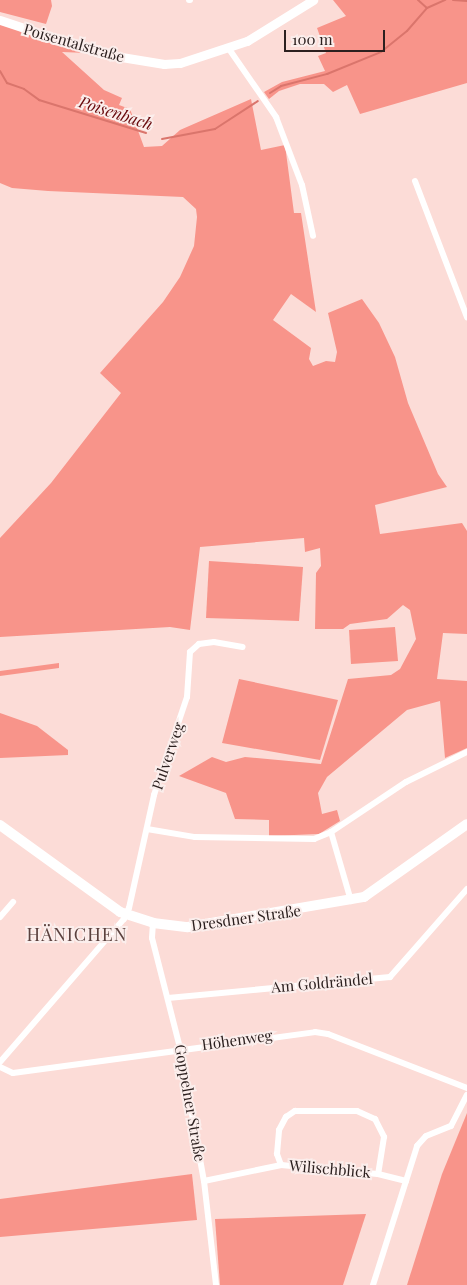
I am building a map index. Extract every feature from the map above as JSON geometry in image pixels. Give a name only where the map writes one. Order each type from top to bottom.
[{"type":"main road","name":"Poisentalstraße","points":[[0,20],[103,54],[164,64],[196,60],[229,49],[277,26],[314,0]]},
{"type":"main road","name":"Dresdner Straße","points":[[0,825],[102,902],[126,914],[153,923],[203,926],[351,901],[374,893],[467,824]]},
{"type":"street","points":[[229,49],[276,117],[302,185],[313,236]]},
{"type":"street","points":[[415,181],[467,317]]},
{"type":"street","name":"Pulverweg","points":[[126,914],[160,775],[187,697],[190,652],[199,644],[214,642],[244,647]]},
{"type":"street","points":[[147,829],[230,838],[304,840],[332,832],[406,782],[467,752]]},
{"type":"street","points":[[332,832],[351,901]]},
{"type":"street","name":"Am Goldrändel","points":[[168,998],[390,978],[467,889]]},
{"type":"street","points":[[0,918],[13,902]]},
{"type":"street","points":[[0,1062],[126,914]]},
{"type":"street","name":"Goppelner Straße","points":[[153,923],[152,938],[180,1048],[204,1181],[216,1285]]},
{"type":"street","name":"Höhenweg","points":[[0,1068],[13,1073],[180,1048],[314,1032],[328,1034],[467,1088]]},
{"type":"street","points":[[373,1285],[417,1146],[426,1136],[451,1126],[467,1095]]},
{"type":"street","name":"Wilischblick","points":[[281,1165],[277,1148],[279,1130],[286,1117],[295,1111],[358,1111],[367,1113],[380,1126],[384,1137],[378,1174]]},
{"type":"street","name":"Wilischblick","points":[[204,1181],[281,1165],[378,1174],[406,1182]]},
{"type":"shaded area","points":[[0,0],[51,0],[52,6],[46,24],[0,12]]},
{"type":"shaded area","points":[[333,0],[467,0],[467,83],[360,114],[347,85],[333,92],[324,84],[300,84],[279,91],[269,99],[264,92],[282,82],[325,71],[318,56],[326,53],[317,28],[346,16]]},
{"type":"shaded area","points":[[0,24],[88,53],[62,52],[104,90],[122,98],[119,105],[130,109],[144,147],[162,146],[180,130],[251,99],[261,150],[285,145],[294,213],[301,213],[316,312],[291,294],[273,320],[311,348],[309,359],[313,366],[326,361],[335,362],[337,352],[328,313],[362,299],[379,323],[395,357],[408,403],[438,474],[447,487],[375,505],[380,534],[462,523],[467,531],[467,634],[443,633],[437,679],[467,681],[467,748],[445,758],[440,701],[407,710],[327,777],[318,793],[322,814],[337,810],[340,821],[319,834],[269,836],[269,820],[235,819],[226,793],[179,776],[212,757],[226,762],[245,757],[321,764],[348,679],[391,675],[400,669],[416,639],[410,610],[403,605],[387,619],[350,624],[343,629],[315,629],[316,573],[321,566],[320,548],[305,552],[304,538],[200,547],[190,630],[170,627],[0,637],[0,538],[51,483],[121,393],[100,373],[163,302],[180,277],[194,246],[197,217],[196,209],[183,197],[48,191],[12,188],[0,183]]},
{"type":"shaded area","points":[[209,561],[303,567],[299,621],[206,618]]},
{"type":"shaded area","points":[[395,627],[398,661],[351,664],[349,630]]},
{"type":"shaded area","points":[[59,663],[59,668],[0,676],[0,671]]},
{"type":"shaded area","points":[[239,679],[338,700],[320,760],[222,743]]},
{"type":"shaded area","points":[[0,713],[37,726],[68,750],[68,755],[0,758]]},
{"type":"shaded area","points":[[467,1113],[467,1285],[407,1285],[442,1174]]},
{"type":"shaded area","points":[[192,1174],[197,1220],[0,1237],[0,1199]]},
{"type":"shaded area","points":[[366,1214],[343,1285],[220,1285],[215,1219]]},
{"type":"waterway","points":[[418,0],[427,8]]},
{"type":"waterway","name":"Poisenbach","points":[[270,93],[281,86],[327,74],[381,52],[407,31],[427,8],[445,0]]},
{"type":"waterway","name":"Poisenbach","points":[[453,0],[467,1]]},
{"type":"waterway","name":"Poisenbach","points":[[0,71],[7,83],[24,89],[39,100],[146,133]]},
{"type":"waterway","name":"Poisenbach","points":[[162,139],[215,129],[258,101]]},
{"type":"district","name":"HÄNICHEN","points":[[77,934]]}]
